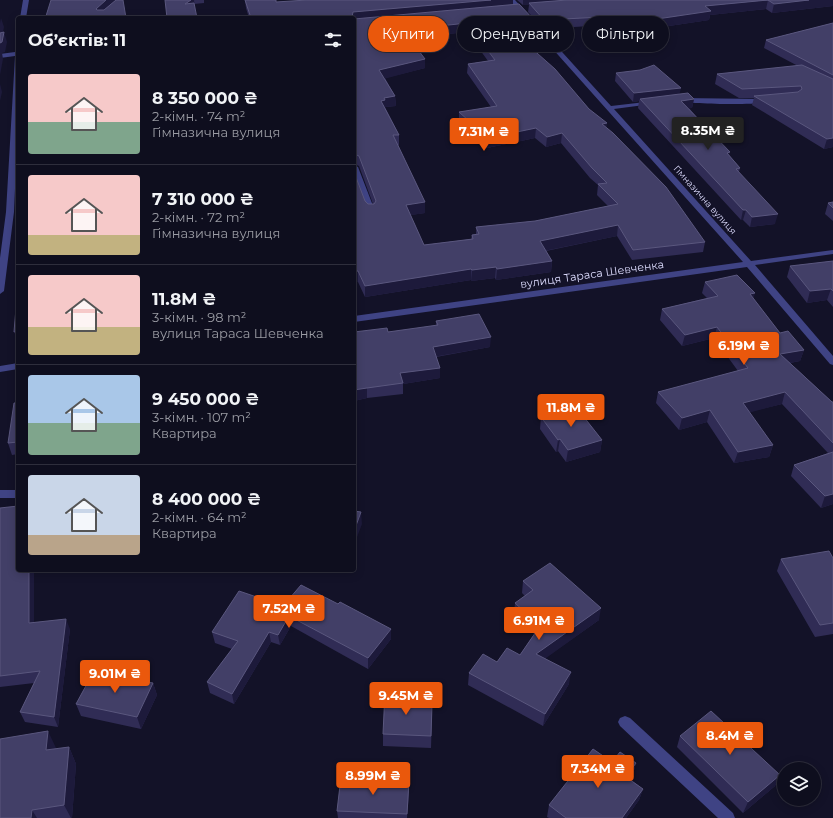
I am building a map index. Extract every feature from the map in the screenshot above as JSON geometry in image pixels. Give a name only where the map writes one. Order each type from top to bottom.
[{"type":"street","points":[[23,16],[26,0]]},
{"type":"street","name":"Гімназична вулиця","points":[[512,0],[749,264],[833,362]]},
{"type":"street","points":[[0,56],[16,52]]},
{"type":"street","points":[[0,291],[10,212],[16,92]]},
{"type":"street","points":[[673,101],[687,99],[749,102],[774,101]]},
{"type":"street","points":[[608,108],[658,102]]},
{"type":"street","points":[[356,172],[371,211]]},
{"type":"street","points":[[0,211],[10,212]]},
{"type":"street","name":"вулиця Тараса Шевченка","points":[[356,319],[833,252]]},
{"type":"street","points":[[0,369],[16,366]]},
{"type":"street","points":[[0,494],[16,494]]},
{"type":"street","points":[[625,722],[728,818]]},
{"type":"building","points":[[51,0],[106,0],[96,9],[104,10],[116,0],[123,0],[126,16],[46,16]]},
{"type":"building","points":[[165,0],[191,0],[185,4],[194,3],[197,16],[167,16]]},
{"type":"building","points":[[245,0],[276,0],[276,2],[307,0],[491,0],[353,12],[352,16],[250,16]]},
{"type":"building","points":[[567,0],[768,0],[705,6],[711,11],[669,17],[669,16],[582,16],[582,18],[574,18],[574,16],[540,16],[529,3]]},
{"type":"building","points":[[768,0],[809,0],[774,4]]},
{"type":"building","points":[[519,4],[530,16],[457,16],[457,24],[449,25],[449,16],[387,16]]},
{"type":"building","points":[[368,18],[368,52],[420,52],[425,59],[379,70],[395,96],[384,98],[385,100],[381,101],[399,135],[393,135],[425,202],[406,205],[424,245],[473,239],[472,235],[479,234],[476,227],[535,221],[618,204],[598,184],[607,183],[562,133],[547,137],[536,128],[488,138],[459,112],[497,106],[468,64],[495,60],[489,52],[536,52],[555,69],[589,109],[607,123],[602,124],[613,133],[666,187],[705,242],[633,250],[618,225],[540,241],[552,261],[497,269],[496,267],[471,269],[365,286],[358,271],[356,271],[356,177],[365,201],[368,204],[374,204],[376,201],[359,156],[356,155],[356,19]]},
{"type":"building","points":[[833,23],[833,75],[766,40]]},
{"type":"building","points":[[4,32],[2,42],[0,43],[0,33]]},
{"type":"building","points":[[654,65],[681,88],[634,93],[616,73],[640,70]]},
{"type":"building","points":[[802,65],[833,79],[833,138],[827,139],[754,96],[798,92],[802,89],[801,86],[742,89],[717,74]]},
{"type":"building","points":[[688,93],[694,99],[681,101],[730,152],[727,153],[740,168],[736,169],[778,214],[752,217],[746,210],[743,210],[640,99]]},
{"type":"building","points":[[833,202],[833,208],[828,203]]},
{"type":"building","points":[[833,261],[833,291],[831,289],[810,291],[790,266]]},
{"type":"building","points":[[737,275],[755,293],[750,294],[780,333],[788,331],[804,350],[780,354],[833,402],[833,443],[785,392],[743,403],[773,445],[738,452],[710,410],[682,418],[658,392],[748,368],[717,327],[685,335],[662,309],[718,296],[705,282]]},
{"type":"building","points":[[16,308],[16,332],[14,332]]},
{"type":"building","points":[[479,314],[491,337],[433,347],[440,368],[400,373],[403,383],[356,390],[356,332],[387,328],[388,332],[438,325],[436,321]]},
{"type":"building","points":[[14,403],[16,403],[16,442],[8,443]]},
{"type":"building","points":[[576,407],[602,440],[568,450],[560,439],[558,440],[541,417]]},
{"type":"building","points":[[833,452],[833,494],[825,496],[794,465]]},
{"type":"building","points":[[16,506],[16,572],[29,572],[29,623],[66,619],[54,717],[20,712],[40,671],[0,676],[0,508]]},
{"type":"building","points":[[356,511],[361,512],[356,526]]},
{"type":"building","points":[[829,551],[833,558],[833,623],[820,625],[781,559]]},
{"type":"building","points":[[550,563],[601,608],[536,654],[571,672],[545,714],[469,673],[483,654],[497,662],[507,648],[520,655],[540,626],[515,603],[533,590],[523,581]]},
{"type":"building","points":[[301,585],[338,604],[340,602],[391,629],[368,658],[289,616],[278,635],[269,632],[232,694],[207,682],[238,641],[212,632],[239,591],[283,606]]},
{"type":"building","points":[[94,671],[153,683],[137,717],[76,704]]},
{"type":"building","points":[[385,692],[410,693],[409,703],[432,704],[431,736],[383,734]]},
{"type":"building","points":[[711,711],[777,772],[777,778],[748,802],[680,736]]},
{"type":"building","points":[[48,731],[46,750],[69,747],[64,805],[32,810],[31,818],[0,818],[0,739]]},
{"type":"building","points":[[593,749],[612,762],[620,752],[636,763],[626,777],[643,789],[622,818],[566,818],[549,805]]},
{"type":"building","points":[[341,777],[409,781],[407,814],[337,811]]}]
